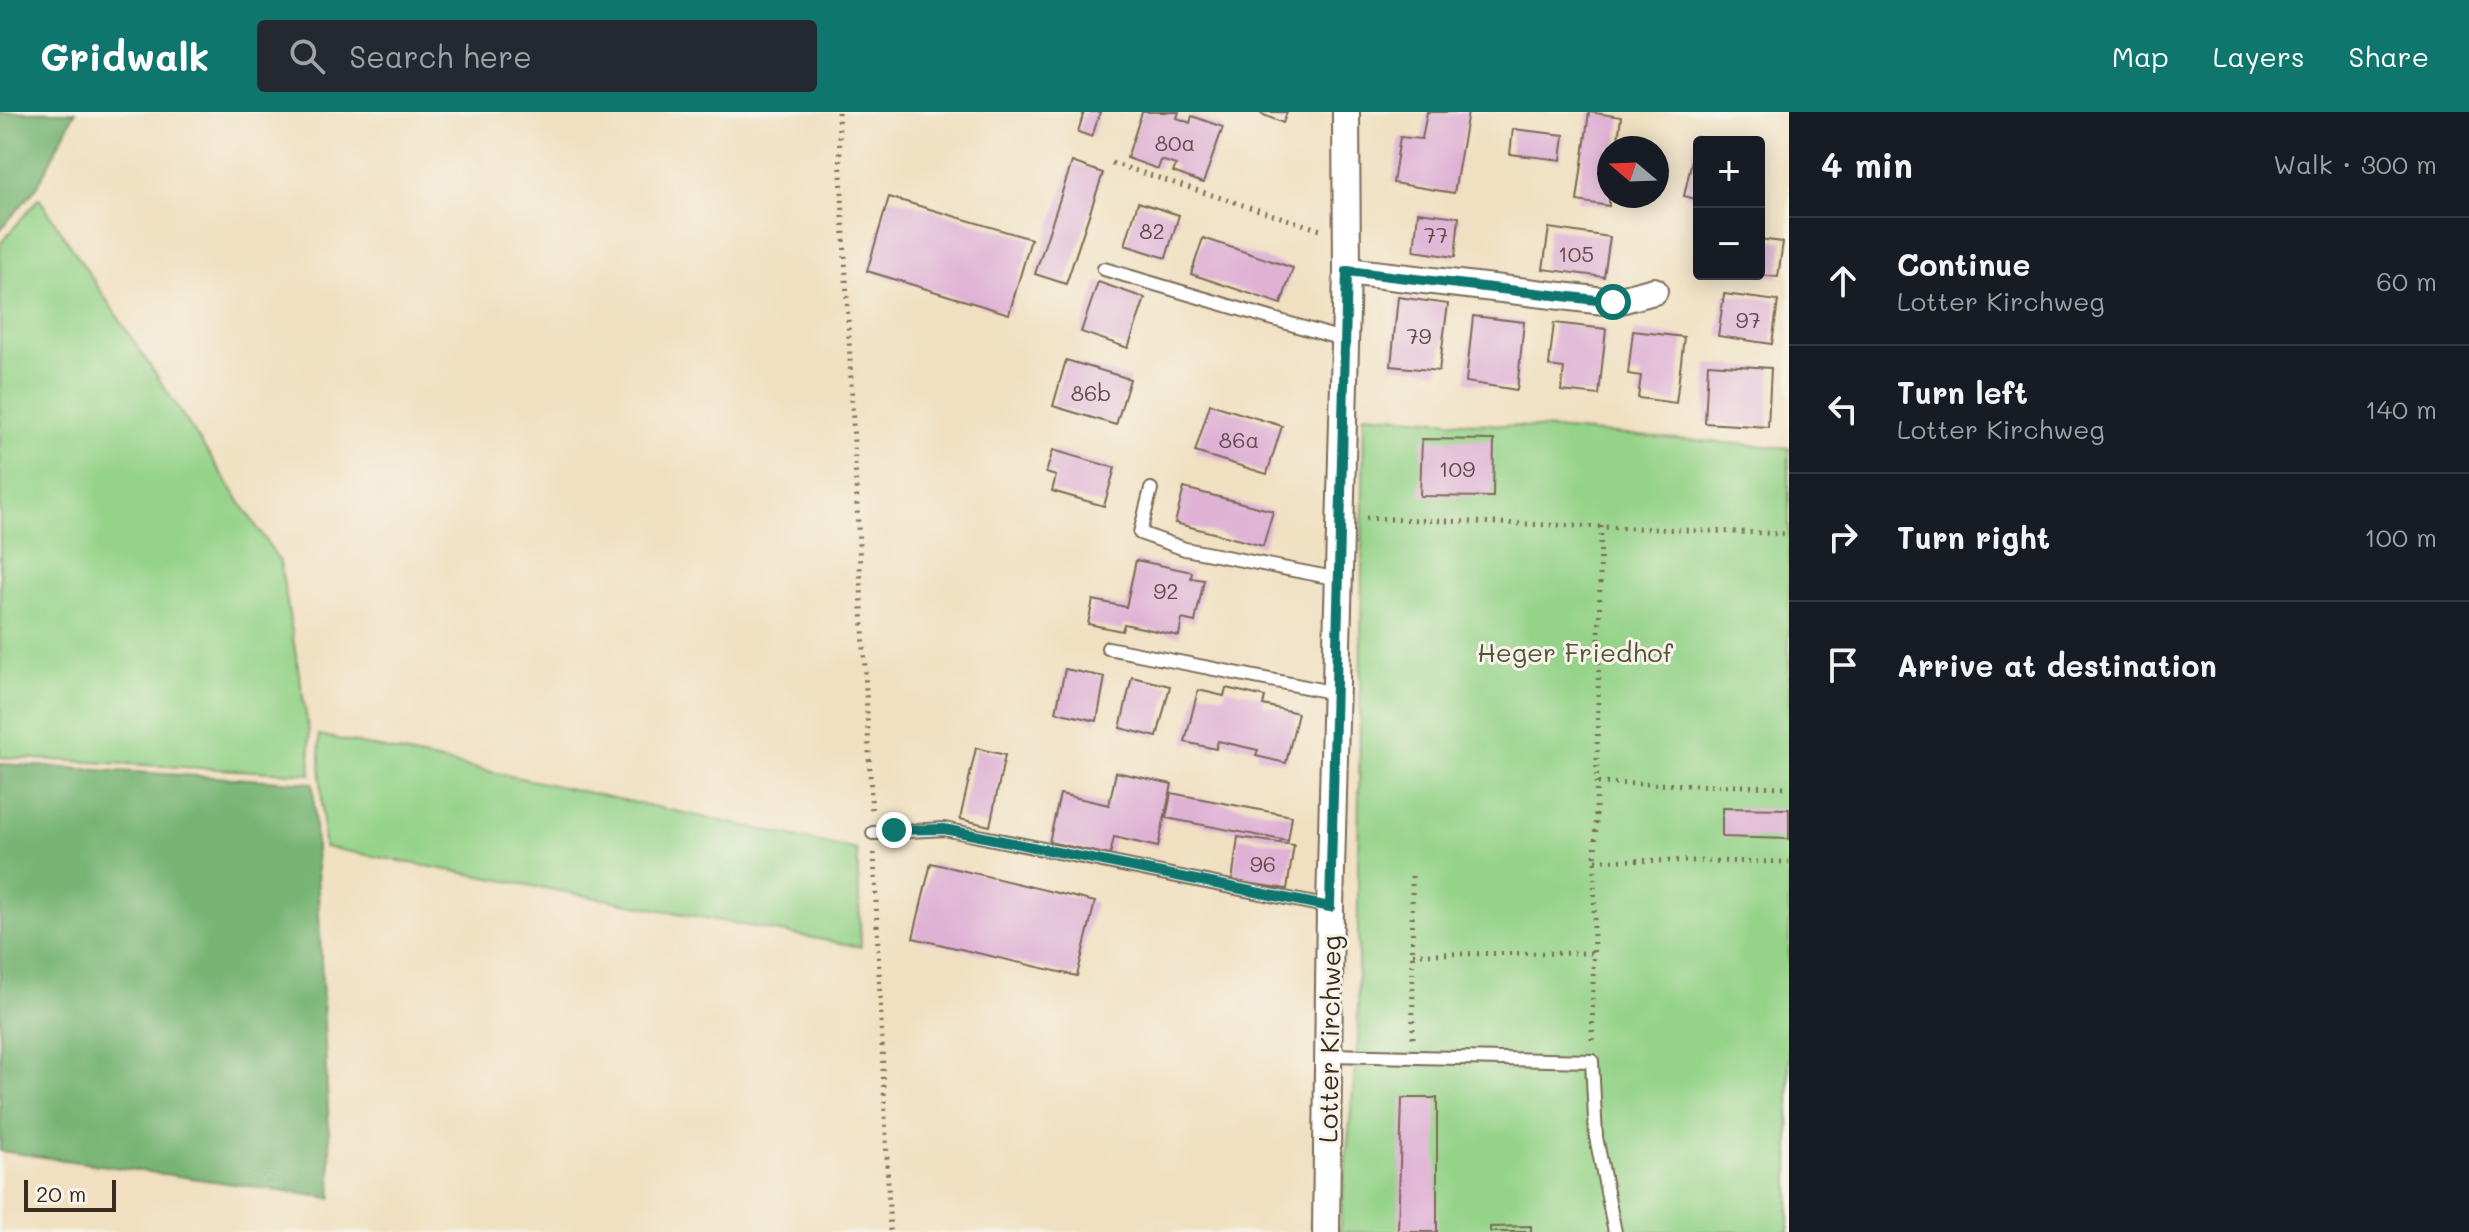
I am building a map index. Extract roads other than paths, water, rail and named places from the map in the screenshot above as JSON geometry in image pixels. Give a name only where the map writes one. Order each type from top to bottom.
[{"type":"street","name":"Lotter Kirchweg","points":[[1326,1232],[1330,907],[1347,271],[1346,112]]},
{"type":"street","points":[[1347,271],[1613,302],[1654,291]]},
{"type":"lane","points":[[1104,269],[1345,340]]},
{"type":"lane","points":[[1151,489],[1140,533],[1151,539],[1231,559],[1339,579]]},
{"type":"lane","points":[[1108,648],[1336,693]]},
{"type":"lane","points":[[873,833],[944,829],[1330,907]]},
{"type":"lane","points":[[1329,1055],[1592,1061],[1596,1137],[1615,1232]]},
{"type":"park label","name":"Heger Friedhof","points":[[1575,652]]}]
